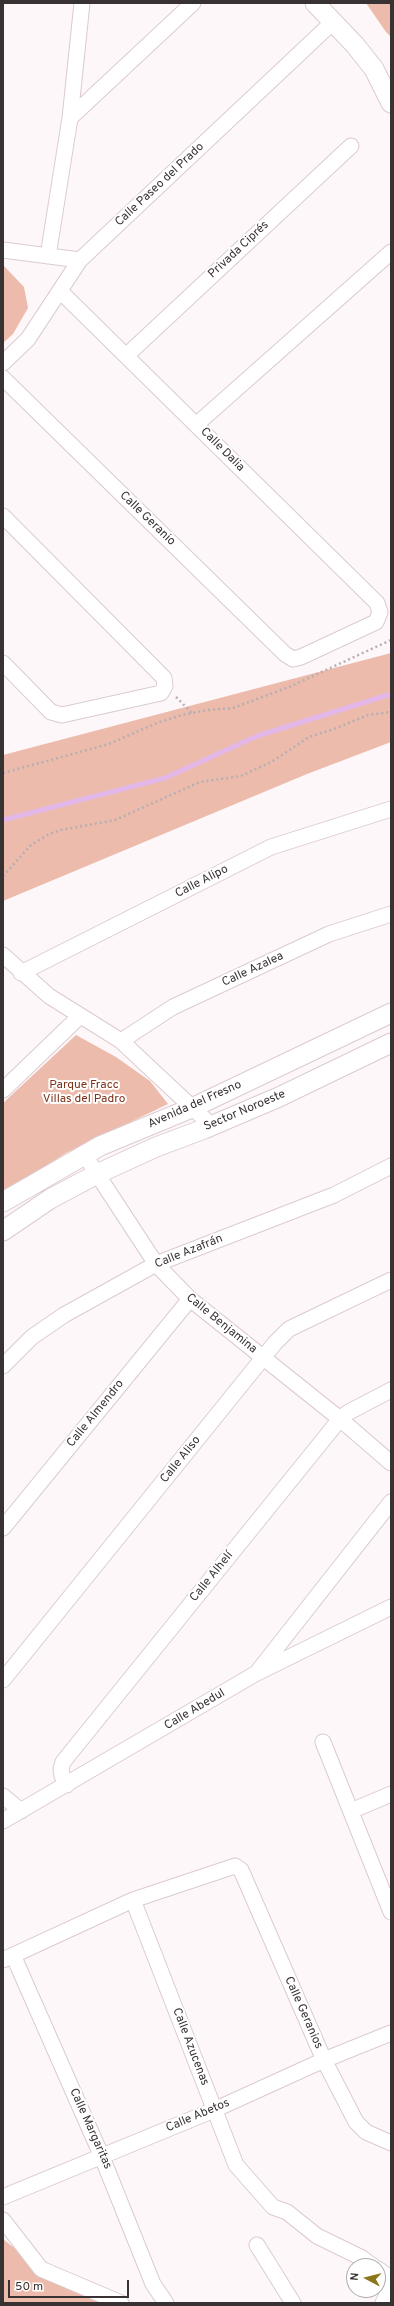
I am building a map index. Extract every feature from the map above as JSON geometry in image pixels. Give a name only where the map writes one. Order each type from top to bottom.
[{"type":"street","points":[[48,256],[70,118],[82,3]]},
{"type":"street","points":[[70,118],[193,3]]},
{"type":"street","points":[[315,3],[334,21],[374,69],[391,103]]},
{"type":"street","name":"Calle Paseo del Prado","points":[[3,363],[28,339],[80,260],[334,21]]},
{"type":"street","name":"Privada Ciprés","points":[[127,355],[352,146]]},
{"type":"street","points":[[3,250],[80,260]]},
{"type":"street","points":[[197,424],[391,252]]},
{"type":"street","name":"Calle Dalia","points":[[60,291],[127,355],[377,602],[380,612]]},
{"type":"street","name":"Calle Geranio","points":[[3,378],[285,654],[292,659],[301,658],[376,622],[380,612]]},
{"type":"street","points":[[3,516],[164,678],[165,686],[161,693],[62,715],[52,712],[3,663]]},
{"type":"street","name":"Calle Alipo","points":[[21,973],[271,847],[390,812]]},
{"type":"street","name":"Calle Azalea","points":[[121,1041],[173,1007],[330,934],[391,914]]},
{"type":"street","points":[[3,955],[21,973],[49,996],[121,1041],[194,1107],[212,1126]]},
{"type":"street","name":"Avenida del Fresno","points":[[3,1202],[84,1154],[194,1107],[391,1013]]},
{"type":"street","points":[[3,1090],[80,1016]]},
{"type":"street","name":"Sector Noroeste","points":[[97,1174],[156,1147],[212,1126],[278,1097],[391,1044]]},
{"type":"street","name":"Calle Benjamina","points":[[84,1154],[156,1264],[190,1299],[340,1419],[391,1463]]},
{"type":"street","name":"Calle Azafrán","points":[[3,1366],[32,1337],[64,1315],[156,1264],[334,1195],[391,1166]]},
{"type":"street","points":[[3,1231],[50,1199],[97,1174]]},
{"type":"street","name":"Calle Aliso","points":[[3,1680],[263,1358],[289,1329],[391,1280]]},
{"type":"street","name":"Calle Almendro","points":[[3,1528],[190,1299]]},
{"type":"street","name":"Calle Alhelí","points":[[67,1785],[62,1776],[63,1762],[340,1419],[347,1413],[391,1390]]},
{"type":"street","points":[[256,1674],[391,1502]]},
{"type":"street","name":"Calle Abedul","points":[[3,1821],[256,1674],[391,1607]]},
{"type":"street","points":[[323,1742],[391,1912]]},
{"type":"street","points":[[351,1811],[391,1794]]},
{"type":"street","points":[[3,1796],[21,1811]]},
{"type":"street","name":"Calle Geranios","points":[[133,1900],[235,1866],[241,1870],[324,2060],[356,2122],[366,2132],[391,2143]]},
{"type":"street","points":[[8,1958],[133,1900]]},
{"type":"street","name":"Calle Azucenas","points":[[133,1900],[236,2165],[273,2207],[287,2212],[318,2236],[358,2258]]},
{"type":"street","name":"Calle Margaritas","points":[[8,1958],[102,2157],[153,2284],[166,2303]]},
{"type":"street","name":"Calle Abetos","points":[[3,2196],[102,2157],[214,2110],[324,2060],[391,2033]]},
{"type":"street","points":[[3,2220],[41,2269],[121,2303]]},
{"type":"street","points":[[257,2245],[293,2303]]},
{"type":"street","points":[[383,2303],[391,2286]]},
{"type":"path","points":[[3,773],[108,744],[158,723],[193,713],[232,708],[289,687],[391,640]]},
{"type":"path","points":[[165,686],[193,713]]},
{"type":"path","points":[[3,876],[31,845],[49,834],[61,830],[115,820],[200,782],[241,776],[273,761],[309,737],[334,730],[368,715],[391,712]]},
{"type":"green space","points":[[366,3],[391,3],[391,37],[386,32]]},
{"type":"green space","points":[[3,265],[24,287],[28,308],[13,334],[3,343]]},
{"type":"green space","points":[[391,653],[391,742],[307,774],[3,901],[3,755]]},
{"type":"green space","name":"Parque Fracc Villas del Padro","points":[[76,1035],[116,1057],[150,1081],[168,1104],[66,1153],[3,1193],[3,1103]]},
{"type":"green space","points":[[3,2239],[41,2269],[121,2303],[3,2303]]},
{"type":"waterway","points":[[3,820],[165,778],[257,736],[391,694]]}]
